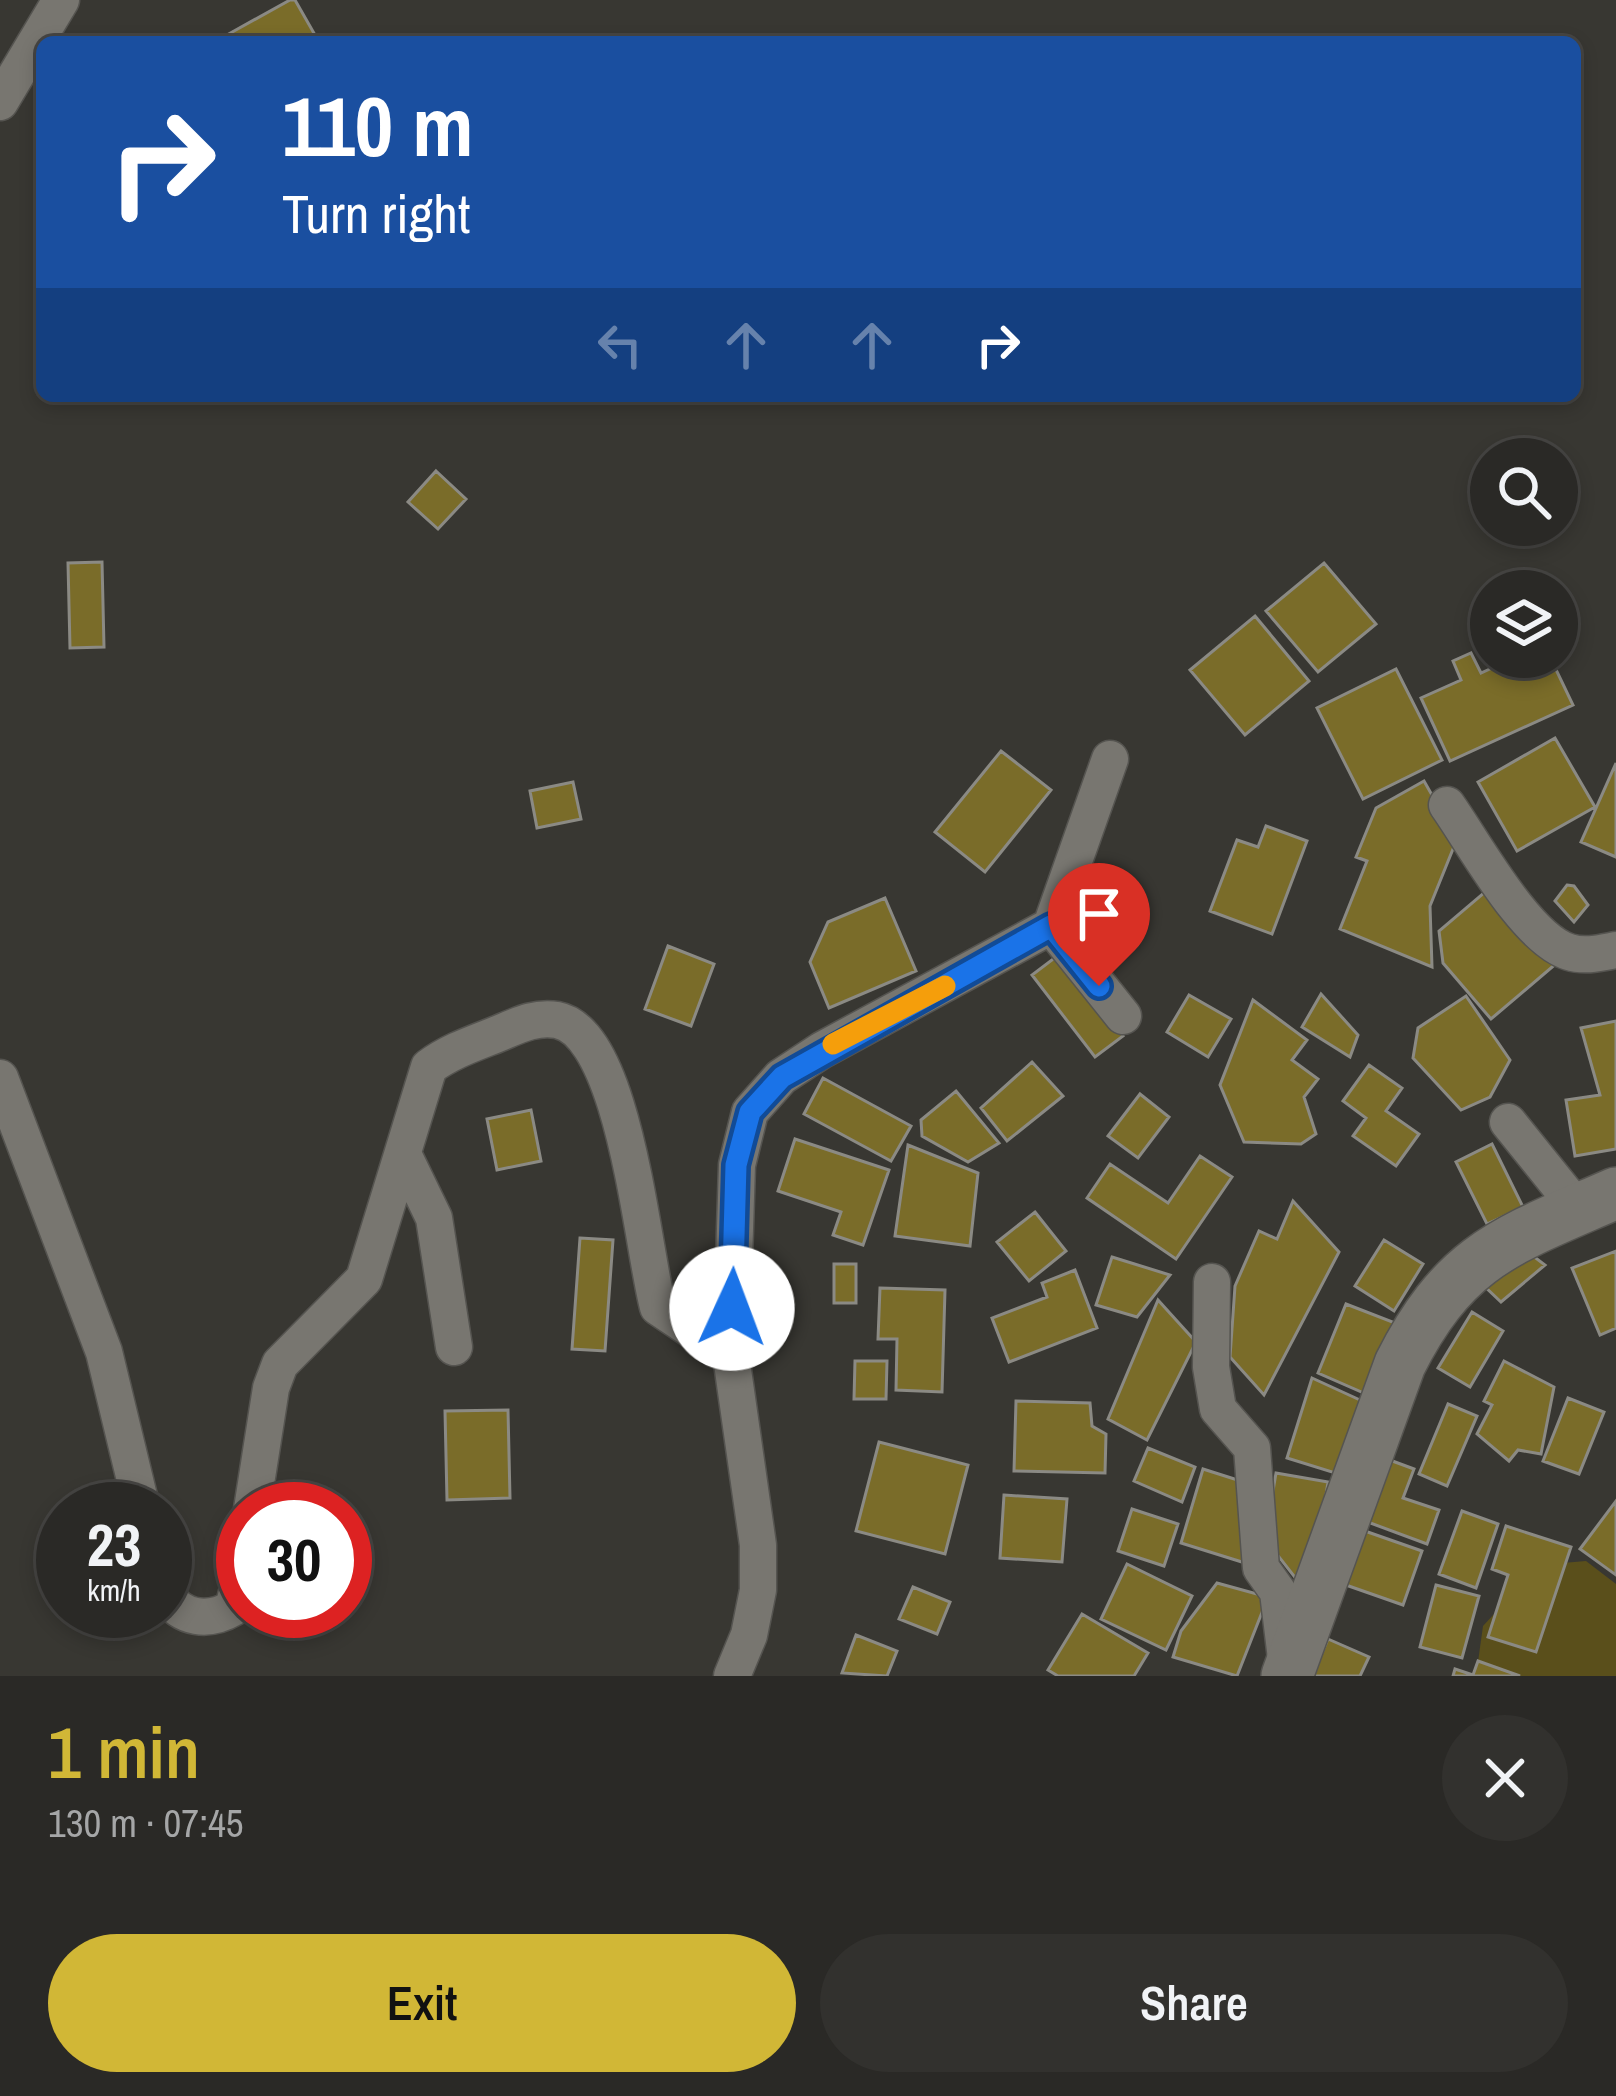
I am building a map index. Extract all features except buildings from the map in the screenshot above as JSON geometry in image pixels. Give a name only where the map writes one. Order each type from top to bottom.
[{"type":"main road","points":[[1287,1676],[1400,1364],[1422,1321],[1451,1282],[1487,1251],[1597,1201]]},
{"type":"street","points":[[39,36],[61,0]]},
{"type":"street","points":[[0,102],[36,42]]},
{"type":"street","points":[[733,1676],[749,1636],[758,1545],[731,1356],[736,1165],[750,1112],[782,1077],[822,1050],[1051,926],[1110,759]]},
{"type":"street","points":[[1447,806],[1517,907],[1558,948],[1585,956],[1616,950]]},
{"type":"street","points":[[1051,926],[1123,1016]]},
{"type":"street","points":[[256,1482],[271,1388],[280,1364],[364,1279],[420,1084],[429,1067],[443,1056],[533,1019],[560,1020],[579,1031],[608,1080],[622,1122],[658,1307],[731,1356]]},
{"type":"street","points":[[0,1078],[104,1352],[135,1482]]},
{"type":"street","points":[[1508,1122],[1597,1201]]},
{"type":"street","points":[[403,1154],[434,1218],[454,1347]]},
{"type":"street","points":[[1212,1282],[1209,1324],[1218,1409],[1252,1448],[1261,1568],[1278,1592],[1287,1676]]},
{"type":"shaded area","points":[[1586,1561],[1616,1584],[1616,1676],[1476,1676],[1483,1626],[1539,1565]]},
{"type":"slow traffic","points":[[833,1044],[945,986]]},
{"type":"route","points":[[732,1308],[736,1165],[750,1112],[782,1077],[822,1050],[1051,926],[1099,986]]}]
